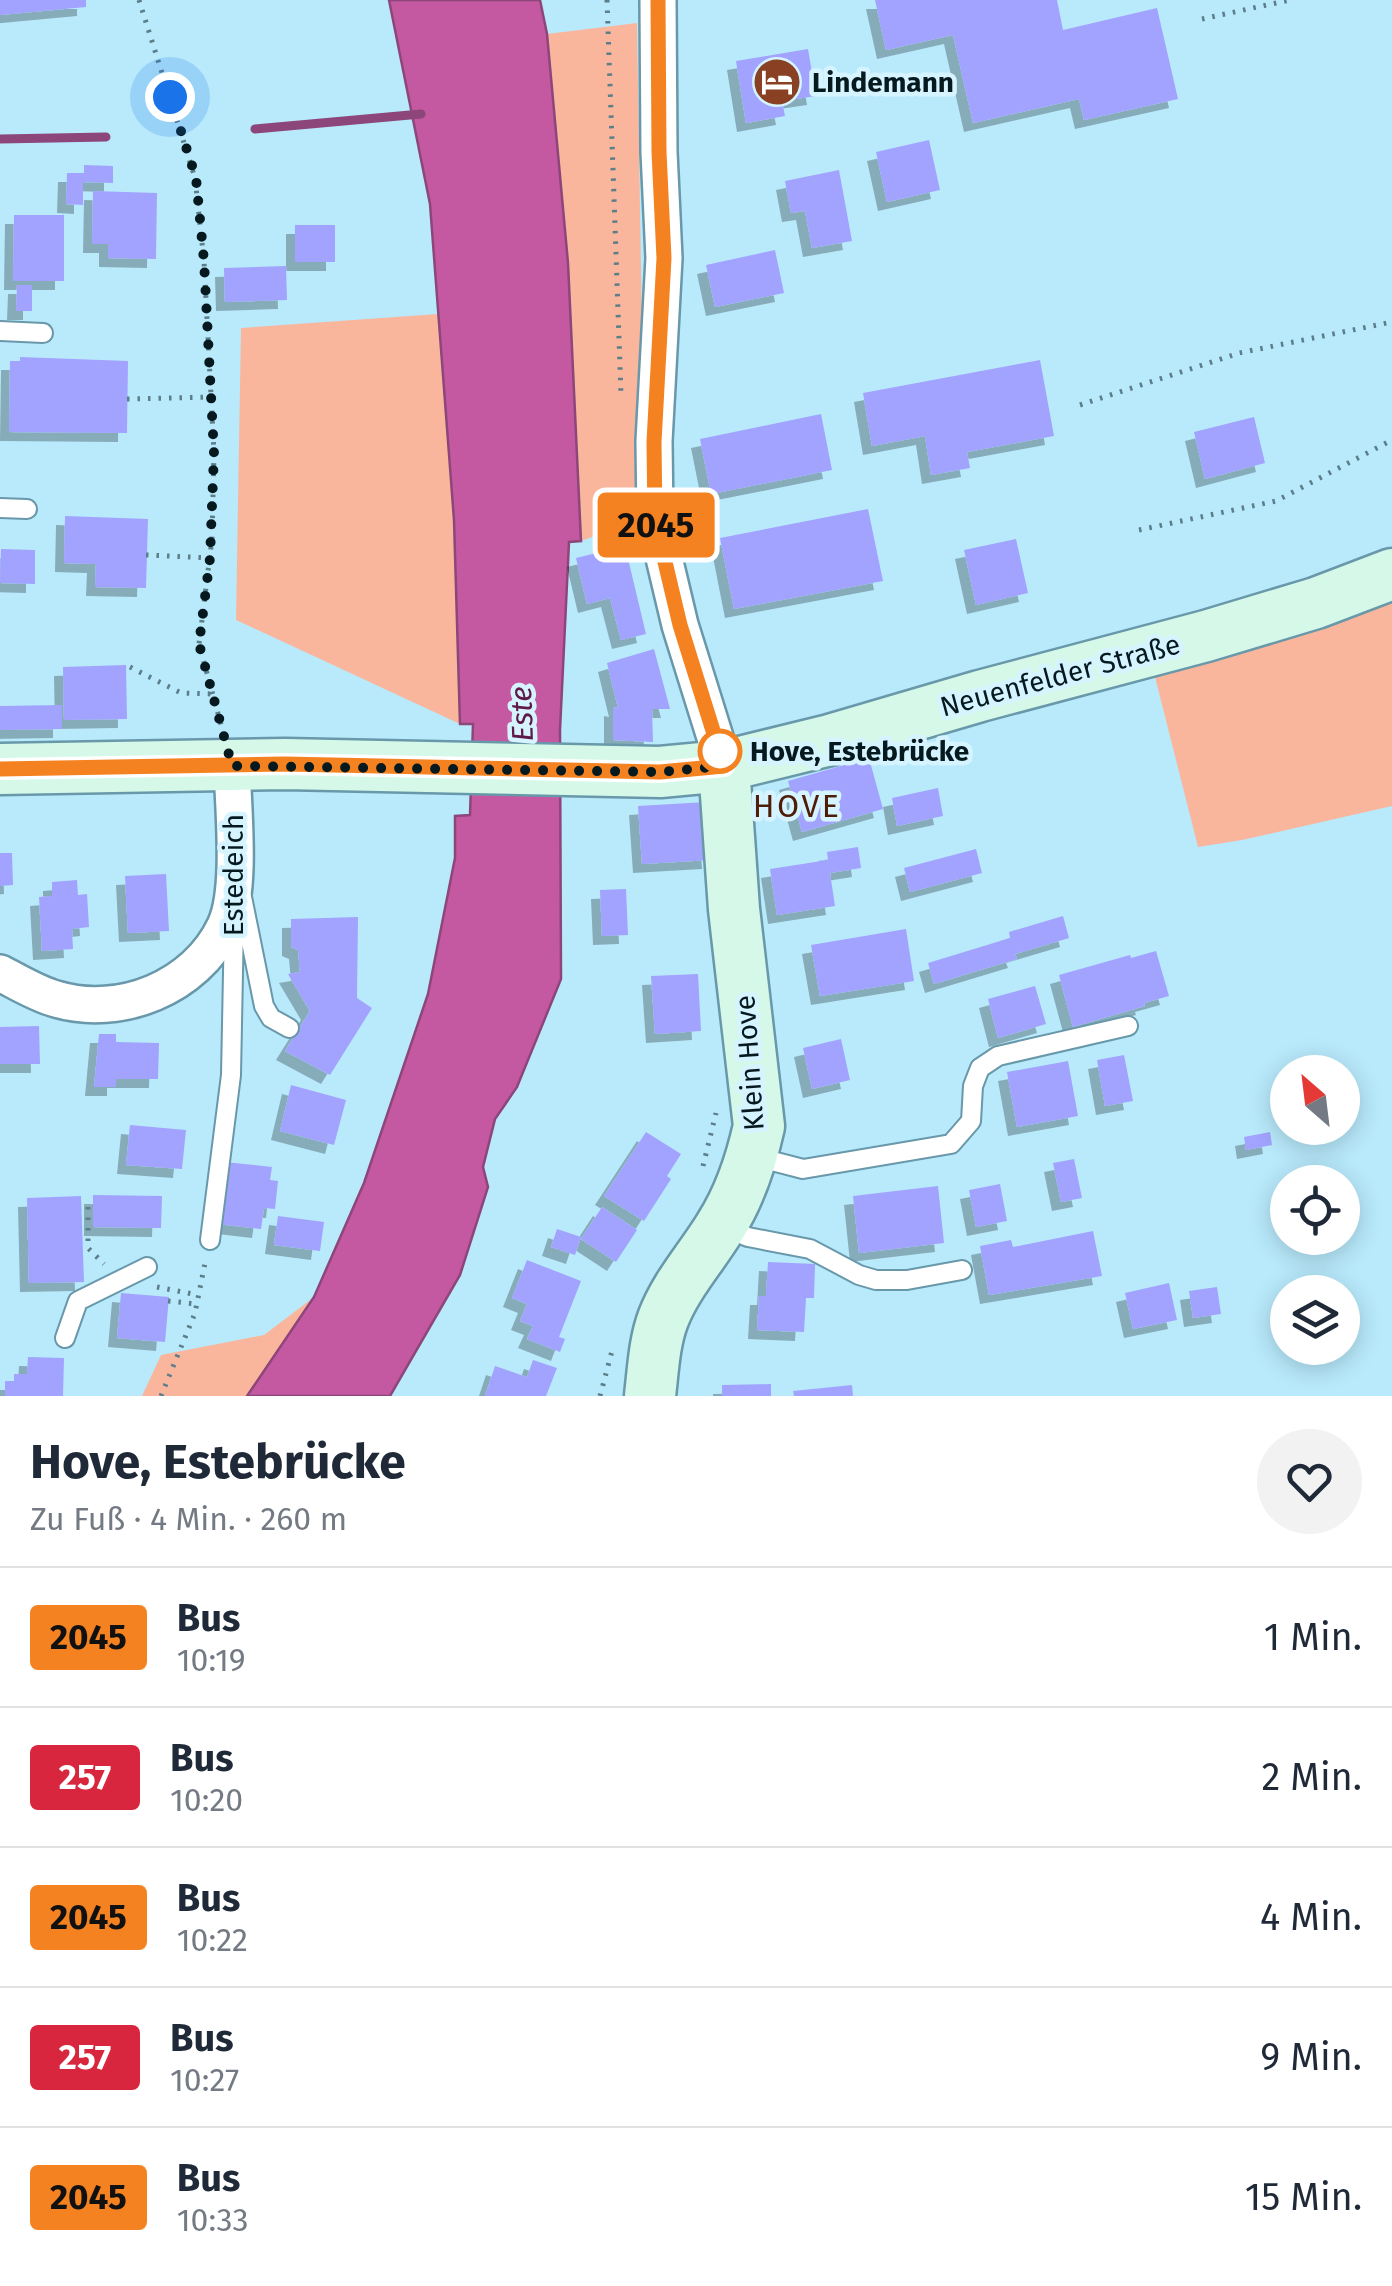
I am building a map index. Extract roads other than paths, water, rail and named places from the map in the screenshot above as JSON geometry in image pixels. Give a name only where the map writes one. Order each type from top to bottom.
[{"type":"main road","name":"Neuenfelder Straße","points":[[232,766],[660,772],[724,766],[1206,636],[1316,603],[1392,574]]},
{"type":"main road","points":[[0,769],[232,766]]},
{"type":"main road","name":"Klein Hove","points":[[650,1396],[662,1321],[677,1290],[721,1226],[752,1156],[759,1126],[734,909],[724,766]]},
{"type":"street","points":[[658,0],[664,258],[654,442],[655,520],[680,625],[724,766]]},
{"type":"street","name":"Estedeich","points":[[232,766],[234,886]]},
{"type":"street","points":[[0,973],[56,1000],[112,1006],[158,992],[185,977],[210,949],[226,925],[234,886]]},
{"type":"lane","points":[[0,331],[43,333]]},
{"type":"lane","points":[[0,508],[27,509]]},
{"type":"lane","points":[[233,848],[264,1006],[271,1018],[289,1028]]},
{"type":"lane","name":"Estedeich","points":[[210,1240],[231,1075],[234,886]]},
{"type":"lane","points":[[752,1156],[803,1170],[951,1144],[971,1121],[972,1086],[986,1062],[1128,1026]]},
{"type":"lane","points":[[721,1226],[748,1237],[810,1249],[858,1276],[876,1280],[907,1280],[962,1270]]},
{"type":"lane","points":[[65,1338],[78,1300],[147,1267]]},
{"type":"water","name":"Este","points":[[389,0],[540,0],[547,34],[568,263],[581,541],[569,542],[560,730],[561,979],[517,1087],[495,1119],[483,1167],[488,1187],[460,1275],[390,1396],[247,1396],[314,1297],[364,1183],[428,994],[455,858],[455,816],[470,815],[473,724],[460,724],[454,520],[430,204]]},
{"type":"waterway","points":[[255,129],[421,114]]},
{"type":"waterway","points":[[0,139],[106,137]]},
{"type":"place","name":"Lindemann","points":[[777,82]]},
{"type":"place","name":"Hove, Estebrücke","points":[[720,751]]},
{"type":"district","name":"HOVE","points":[[797,806]]}]
